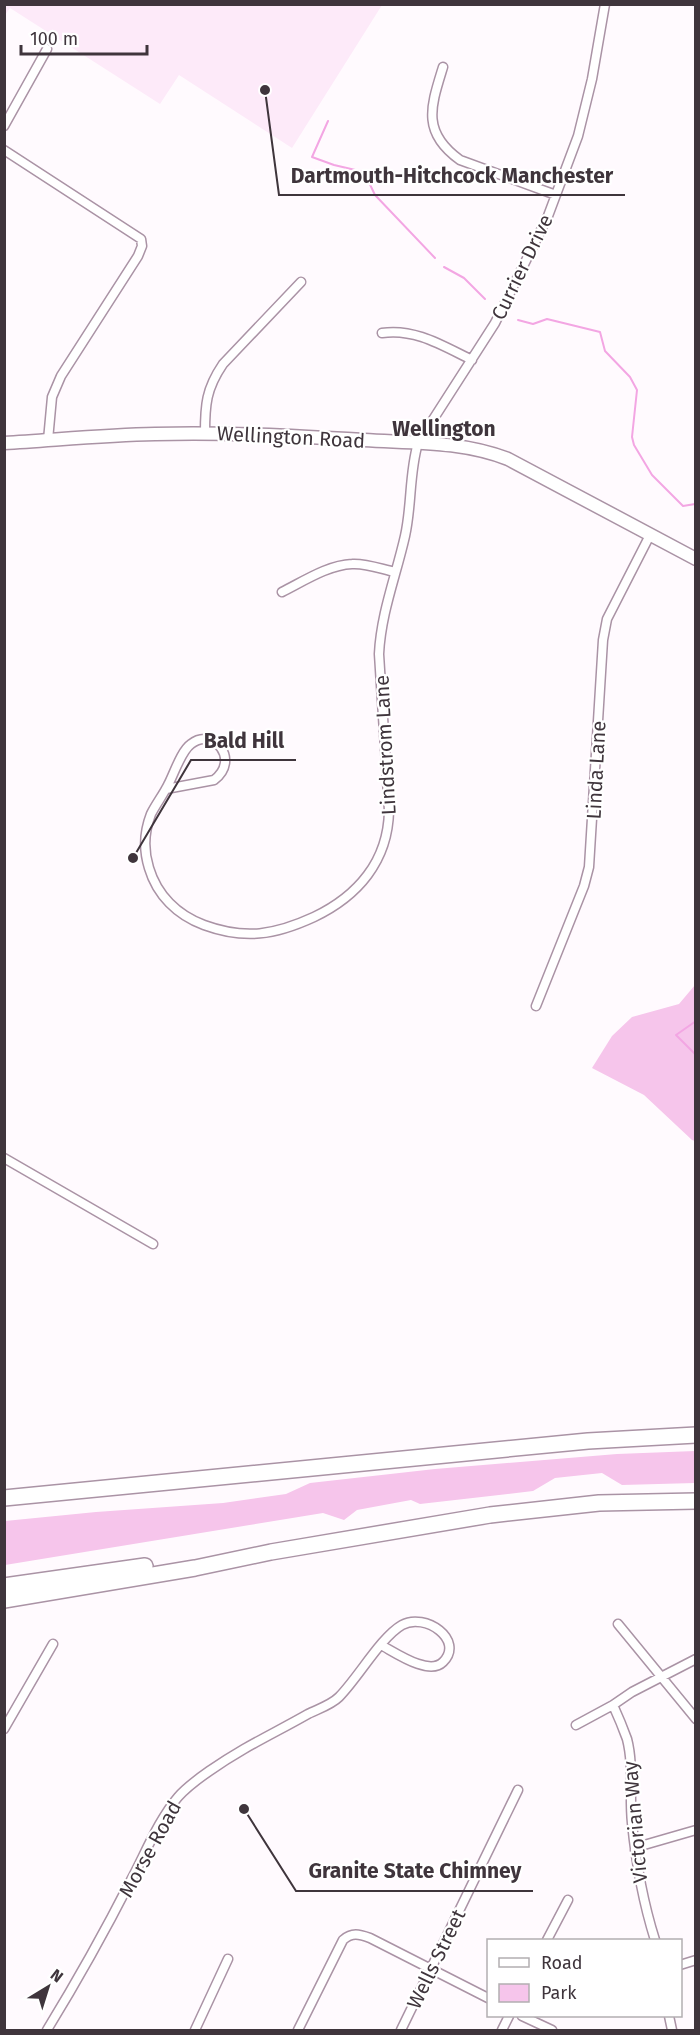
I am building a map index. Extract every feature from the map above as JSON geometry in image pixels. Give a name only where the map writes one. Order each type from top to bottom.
[{"type":"highway","points":[[4,1498],[576,1443],[696,1435]]},
{"type":"highway","points":[[4,1600],[490,1515],[599,1503],[696,1501]]},
{"type":"highway","points":[[4,1587],[110,1571],[271,1552]]},
{"type":"main road","name":"Wellington Road","points":[[4,443],[145,434],[205,433],[441,444],[472,448],[508,459],[696,559]]},
{"type":"street","name":"Currier Drive","points":[[418,443],[495,323],[540,235],[572,155],[588,98],[605,4]]},
{"type":"street","points":[[4,126],[47,49]]},
{"type":"street","points":[[443,67],[433,99],[432,118],[437,136],[450,153],[460,160],[556,195]]},
{"type":"street","points":[[4,150],[141,239],[142,246],[138,256],[61,376],[52,397],[48,440]]},
{"type":"street","points":[[205,433],[206,399],[215,375],[301,282]]},
{"type":"street","points":[[381,333],[394,331],[424,337],[472,360]]},
{"type":"street","name":"Lindstrom Lane","points":[[166,789],[214,780],[220,775],[226,762],[222,748],[204,739],[186,748],[151,814],[145,838],[147,862],[157,888],[175,908],[197,922],[236,933],[277,932],[326,911],[356,890],[370,873],[389,830],[389,792],[379,654],[381,625],[406,529],[414,454],[418,443]]},
{"type":"street","name":"Linda Lane","points":[[536,1006],[584,886],[589,867],[603,640],[607,619],[650,535]]},
{"type":"street","points":[[282,592],[336,567],[359,564],[394,572]]},
{"type":"street","points":[[4,1158],[153,1244]]},
{"type":"street","name":"Morse Road","points":[[47,2031],[102,1935],[162,1821],[179,1796],[242,1750],[338,1698],[381,1645],[395,1630],[412,1621],[421,1622],[440,1629],[449,1648],[447,1657],[441,1664],[432,1668],[422,1666],[381,1645]]},
{"type":"street","points":[[618,1624],[696,1719]]},
{"type":"street","points":[[4,1729],[53,1644]]},
{"type":"street","points":[[576,1725],[661,1676],[696,1659]]},
{"type":"street","name":"Victorian Way","points":[[613,1705],[627,1741],[630,1761],[631,1821],[635,1850],[641,1889],[654,1939]]},
{"type":"street","name":"Wells Street","points":[[401,2031],[518,1790]]},
{"type":"street","points":[[635,1850],[644,1845],[696,1830]]},
{"type":"street","points":[[548,1939],[568,1900]]},
{"type":"street","points":[[298,2031],[343,1940],[350,1934],[360,1934],[370,1938],[487,1997]]},
{"type":"street","points":[[195,2031],[228,1959]]},
{"type":"street","points":[[502,2031],[509,2017]]},
{"type":"street","points":[[524,2017],[552,2031]]},
{"type":"shaded area","points":[[5,4],[382,5],[292,148],[179,75],[160,104],[10,8],[5,15]]},
{"type":"green space","points":[[695,985],[695,1141],[644,1095],[592,1068],[612,1036],[632,1017],[679,1004]]},
{"type":"green space","points":[[695,1451],[695,1483],[622,1485],[602,1473],[555,1478],[533,1491],[420,1504],[411,1500],[357,1510],[344,1520],[323,1513],[5,1565],[5,1521],[223,1503],[286,1494],[310,1483],[435,1469],[617,1454]]},
{"type":"waterway","points":[[328,121],[312,157],[364,172],[375,195],[435,258]]},
{"type":"waterway","points":[[444,267],[464,278],[485,299]]},
{"type":"waterway","points":[[518,320],[533,324],[547,319],[600,332],[605,351],[630,377],[637,390],[632,437],[634,445],[652,475],[683,506],[695,504],[696,507]]},
{"type":"waterway","points":[[696,1021],[676,1035],[696,1055]]},
{"type":"place","name":"Dartmouth-Hitchcock Manchester","points":[[265,90]]},
{"type":"place","name":"Bald Hill","points":[[133,858]]},
{"type":"place","name":"Granite State Chimney","points":[[244,1809]]},
{"type":"district","name":"Wellington","points":[[444,429]]}]
